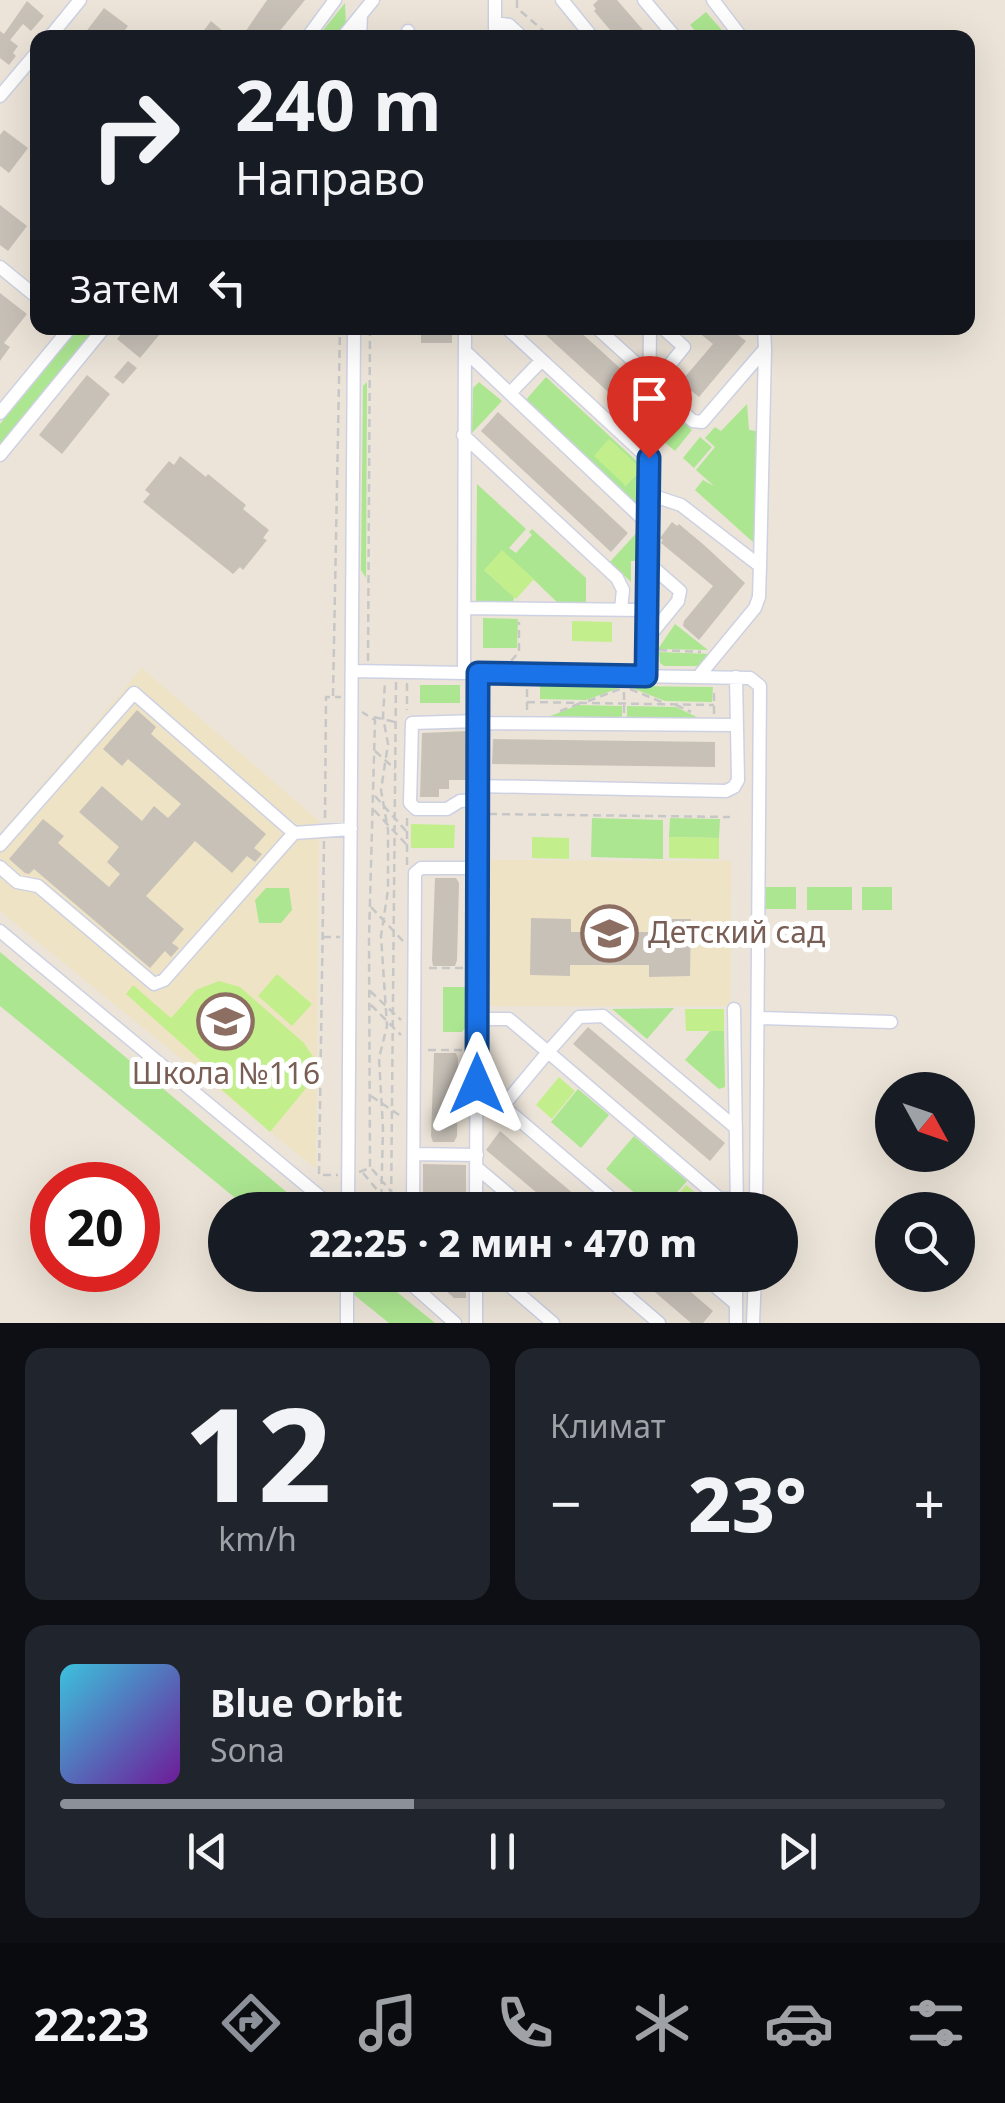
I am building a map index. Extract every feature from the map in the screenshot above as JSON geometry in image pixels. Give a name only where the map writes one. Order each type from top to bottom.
[{"type":"street","points":[[56,30],[80,0]]},
{"type":"street","points":[[313,30],[335,0]]},
{"type":"street","points":[[349,30],[373,0]]},
{"type":"street","points":[[495,0],[495,30]]},
{"type":"street","points":[[562,0],[587,30]]},
{"type":"street","points":[[644,0],[669,30]]},
{"type":"street","points":[[713,0],[736,30]]},
{"type":"street","points":[[360,30],[361,15]]},
{"type":"street","points":[[0,96],[30,60]]},
{"type":"street","points":[[0,267],[30,291]]},
{"type":"street","points":[[0,413],[64,335]]},
{"type":"street","points":[[0,455],[98,335]]},
{"type":"street","points":[[350,1192],[354,335]]},
{"type":"street","points":[[465,335],[464,608],[478,722],[476,1192]]},
{"type":"street","points":[[515,335],[649,458]]},
{"type":"street","points":[[604,335],[651,384],[694,421],[702,422],[765,349]]},
{"type":"street","points":[[646,676],[650,335]]},
{"type":"street","points":[[651,384],[684,347],[671,335]]},
{"type":"street","points":[[698,677],[758,603],[765,335]]},
{"type":"street","points":[[465,351],[648,524]]},
{"type":"street","points":[[510,393],[542,360]]},
{"type":"street","points":[[463,435],[617,578],[622,590],[621,610]]},
{"type":"street","points":[[648,494],[681,505],[760,566]]},
{"type":"street","points":[[647,639],[678,601],[680,591],[648,563]]},
{"type":"street","points":[[464,608],[647,610]]},
{"type":"street","points":[[352,671],[382,677],[471,673],[755,680],[761,691],[756,1192]]},
{"type":"street","points":[[736,678],[737,725],[738,780],[734,788],[726,791],[526,787],[478,800],[463,800],[447,809],[416,809],[410,803],[412,723],[737,725]]},
{"type":"street","points":[[0,845],[134,693],[294,833],[351,830]]},
{"type":"street","points":[[0,868],[17,882],[38,886],[154,984],[164,980],[294,833]]},
{"type":"street","points":[[411,1192],[416,870],[478,868]]},
{"type":"street","points":[[0,932],[315,1192]]},
{"type":"street","points":[[734,1009],[737,1192]]},
{"type":"street","points":[[503,1106],[579,1017],[603,1016],[736,1128]]},
{"type":"street","points":[[758,1018],[891,1022]]},
{"type":"street","points":[[477,1019],[509,1019],[712,1192]]},
{"type":"street","points":[[477,1084],[604,1192]]},
{"type":"street","points":[[414,1154],[476,1161],[508,1192]]},
{"type":"street","points":[[341,1192],[351,1174]]},
{"type":"street","points":[[347,1323],[348,1292]]},
{"type":"street","points":[[420,1292],[455,1323]]},
{"type":"street","points":[[476,1292],[476,1323]]},
{"type":"street","points":[[517,1292],[553,1323]]},
{"type":"street","points":[[623,1292],[660,1323]]},
{"type":"street","points":[[722,1292],[736,1304]]},
{"type":"street","points":[[736,1292],[736,1323]]},
{"type":"street","points":[[753,1323],[754,1292]]},
{"type":"path","points":[[517,0],[517,8],[543,30]]},
{"type":"path","points":[[333,697],[340,335]]},
{"type":"path","points":[[370,335],[382,677],[388,744],[381,779],[387,824],[388,890],[381,936],[386,1021],[379,1058],[382,1192]]},
{"type":"path","points":[[500,674],[518,652],[519,608]]},
{"type":"path","points":[[656,660],[656,650],[718,652]]},
{"type":"path","points":[[382,677],[396,723],[391,1192]]},
{"type":"path","points":[[528,683],[527,723],[623,685],[666,704]]},
{"type":"path","points":[[623,685],[624,724]]},
{"type":"path","points":[[714,685],[714,725]]},
{"type":"path","points":[[348,697],[326,697],[319,1174],[351,1174],[370,1168]]},
{"type":"path","points":[[527,702],[714,705]]},
{"type":"path","points":[[362,712],[407,723]]},
{"type":"path","points":[[374,716],[370,1168],[391,1192]]},
{"type":"path","points":[[374,750],[407,780]]},
{"type":"path","points":[[526,787],[526,815]]},
{"type":"path","points":[[596,788],[596,816]]},
{"type":"path","points":[[700,790],[700,817]]},
{"type":"path","points":[[373,794],[407,832]]},
{"type":"path","points":[[478,800],[526,815],[730,817]]},
{"type":"path","points":[[372,809],[407,845]]},
{"type":"path","points":[[370,906],[408,945]]},
{"type":"path","points":[[322,936],[344,937]]},
{"type":"path","points":[[414,968],[477,968]]},
{"type":"path","points":[[369,990],[408,1027]]},
{"type":"path","points":[[370,1004],[411,1046],[477,1050]]},
{"type":"path","points":[[370,1096],[408,1121]]},
{"type":"path","points":[[351,1174],[376,1192]]},
{"type":"shaded area","name":"Школа №116","points":[[142,668],[319,821],[316,1169],[0,911],[0,833]]},
{"type":"shaded area","name":"Детский сад","points":[[488,860],[731,861],[730,1006],[487,1006]]},
{"type":"green space","points":[[345,3],[346,27],[323,30]]},
{"type":"green space","points":[[706,12],[722,30],[695,30],[690,25]]},
{"type":"green space","points":[[73,335],[94,335],[0,449],[0,424]]},
{"type":"green space","points":[[546,377],[643,467],[610,440],[625,486],[640,471],[640,505],[635,505],[524,402]]},
{"type":"green space","points":[[367,382],[366,578],[361,570],[363,386]]},
{"type":"green space","points":[[479,382],[502,401],[472,433],[473,388]]},
{"type":"green space","points":[[658,401],[692,430],[675,451],[656,435]]},
{"type":"green space","points":[[747,404],[749,430],[756,431],[754,543],[695,490],[703,480],[714,486],[696,470],[715,447],[705,438],[715,427],[721,431]]},
{"type":"green space","points":[[700,437],[712,447],[694,468],[683,458]]},
{"type":"green space","points":[[609,439],[641,469],[626,486],[594,456]]},
{"type":"green space","points":[[477,484],[526,529],[509,548],[516,553],[532,535],[532,529],[586,578],[586,603],[558,603],[533,579],[484,570],[514,597],[513,603],[476,603]]},
{"type":"green space","points":[[639,530],[642,561],[631,561],[631,582],[610,562]]},
{"type":"green space","points":[[502,550],[534,579],[516,599],[484,570]]},
{"type":"green space","points":[[483,618],[518,619],[517,648],[483,648]]},
{"type":"green space","points":[[572,621],[612,622],[612,642],[572,641]]},
{"type":"green space","points":[[675,624],[708,650],[658,649]]},
{"type":"green space","points":[[659,652],[712,654],[700,666],[664,666]]},
{"type":"green space","points":[[420,685],[460,685],[460,703],[420,703]]},
{"type":"green space","points":[[540,685],[622,687],[586,700],[540,699]]},
{"type":"green space","points":[[627,686],[713,687],[712,702],[665,701]]},
{"type":"green space","points":[[578,705],[622,706],[622,720],[543,719]]},
{"type":"green space","points":[[627,706],[676,707],[707,722],[627,720]]},
{"type":"green space","points":[[592,818],[663,820],[663,859],[591,857]]},
{"type":"green space","points":[[670,818],[720,819],[719,838],[669,837]]},
{"type":"green space","points":[[411,824],[455,825],[454,848],[411,848]]},
{"type":"green space","points":[[532,837],[569,838],[569,859],[532,858]]},
{"type":"green space","points":[[669,837],[719,838],[719,859],[669,858]]},
{"type":"green space","points":[[765,887],[796,887],[796,909],[765,909]]},
{"type":"green space","points":[[807,887],[852,887],[852,910],[807,910]]},
{"type":"green space","points":[[862,887],[892,887],[892,910],[862,910]]},
{"type":"green space","points":[[266,888],[289,888],[292,910],[281,923],[259,923],[255,900]]},
{"type":"green space","points":[[0,952],[287,1192],[228,1192],[0,1006]]},
{"type":"green space","points":[[277,974],[312,1004],[292,1026],[258,996]]},
{"type":"green space","points":[[219,981],[240,987],[304,1043],[313,1057],[312,1081],[270,1132],[204,1074],[208,1067],[126,994],[133,985],[171,1018],[196,990]]},
{"type":"green space","points":[[443,987],[468,987],[468,1024],[462,1032],[443,1032]]},
{"type":"green space","points":[[674,1008],[647,1039],[612,1009]]},
{"type":"green space","points":[[685,1009],[724,1009],[724,1031],[686,1031]]},
{"type":"green space","points":[[710,1031],[724,1031],[725,1087],[719,1089],[685,1060]]},
{"type":"green space","points":[[559,1077],[575,1091],[552,1119],[536,1105]]},
{"type":"green space","points":[[578,1089],[609,1115],[581,1148],[551,1122]]},
{"type":"green space","points":[[634,1136],[687,1181],[678,1192],[633,1192],[606,1169]]},
{"type":"green space","points":[[397,1292],[435,1323],[389,1323],[353,1294]]},
{"type":"building","points":[[267,0],[305,0],[281,30],[246,30]]},
{"type":"building","points":[[598,0],[617,0],[643,30],[610,30],[593,5]]},
{"type":"building","points":[[27,1],[44,16],[32,30],[23,24],[10,40],[18,46],[9,65],[0,58],[0,31],[4,34]]},
{"type":"building","points":[[104,8],[128,26],[125,30],[87,30]]},
{"type":"building","points":[[211,21],[222,30],[204,30]]},
{"type":"building","points":[[4,130],[28,148],[9,173],[0,166],[0,135]]},
{"type":"building","points":[[0,205],[27,226],[8,251],[0,245]]},
{"type":"building","points":[[0,293],[27,314],[4,343],[10,347],[0,361]]},
{"type":"building","points":[[120,335],[159,335],[140,358],[117,339]]},
{"type":"building","points":[[421,335],[452,335],[452,343],[421,343]]},
{"type":"building","points":[[546,335],[584,335],[633,380],[616,399]]},
{"type":"building","points":[[702,335],[738,335],[746,341],[699,397],[683,384],[684,378],[713,344]]},
{"type":"building","points":[[128,361],[137,368],[123,384],[114,377]]},
{"type":"building","points":[[87,375],[110,394],[62,454],[39,435]]},
{"type":"building","points":[[498,412],[628,533],[611,552],[481,431]]},
{"type":"building","points":[[180,456],[246,505],[243,509],[269,530],[263,538],[267,540],[243,570],[240,567],[233,574],[143,502],[150,494],[145,490],[169,461],[174,465]]},
{"type":"building","points":[[672,522],[745,583],[699,640],[683,626],[684,621],[713,586],[661,543],[660,538]]},
{"type":"building","points":[[137,710],[156,727],[151,734],[266,834],[254,848],[262,854],[255,862],[247,856],[232,873],[195,841],[146,896],[184,929],[172,943],[179,948],[171,957],[165,951],[150,968],[34,869],[25,873],[9,859],[43,819],[64,836],[58,843],[109,887],[120,874],[107,862],[119,847],[79,812],[102,786],[142,821],[154,806],[168,818],[181,804],[128,759],[122,766],[103,749]]},
{"type":"building","points":[[468,731],[468,780],[449,780],[449,789],[439,789],[439,797],[420,797],[422,733]]},
{"type":"building","points":[[493,739],[715,742],[715,767],[492,764]]},
{"type":"building","points":[[435,878],[456,878],[459,883],[455,966],[433,966]]},
{"type":"building","points":[[531,918],[571,919],[571,932],[650,932],[650,919],[691,919],[690,976],[649,977],[649,965],[570,965],[570,976],[530,975]]},
{"type":"building","points":[[588,1027],[725,1143],[710,1161],[573,1044]]},
{"type":"building","points":[[434,1053],[456,1053],[458,1059],[454,1142],[433,1142],[431,1136]]},
{"type":"building","points":[[500,1131],[572,1192],[536,1192],[486,1150]]},
{"type":"building","points":[[423,1164],[466,1165],[466,1192],[423,1192]]},
{"type":"building","points":[[447,1292],[466,1292],[466,1298],[454,1298]]},
{"type":"building","points":[[655,1292],[691,1292],[713,1311],[703,1323],[691,1323]]},
{"type":"place","name":"Детский сад","points":[[609,933]]},
{"type":"place","name":"Школа №116","points":[[226,1021]]},
{"type":"route","points":[[477,1084],[478,673],[646,676],[649,458]]}]
